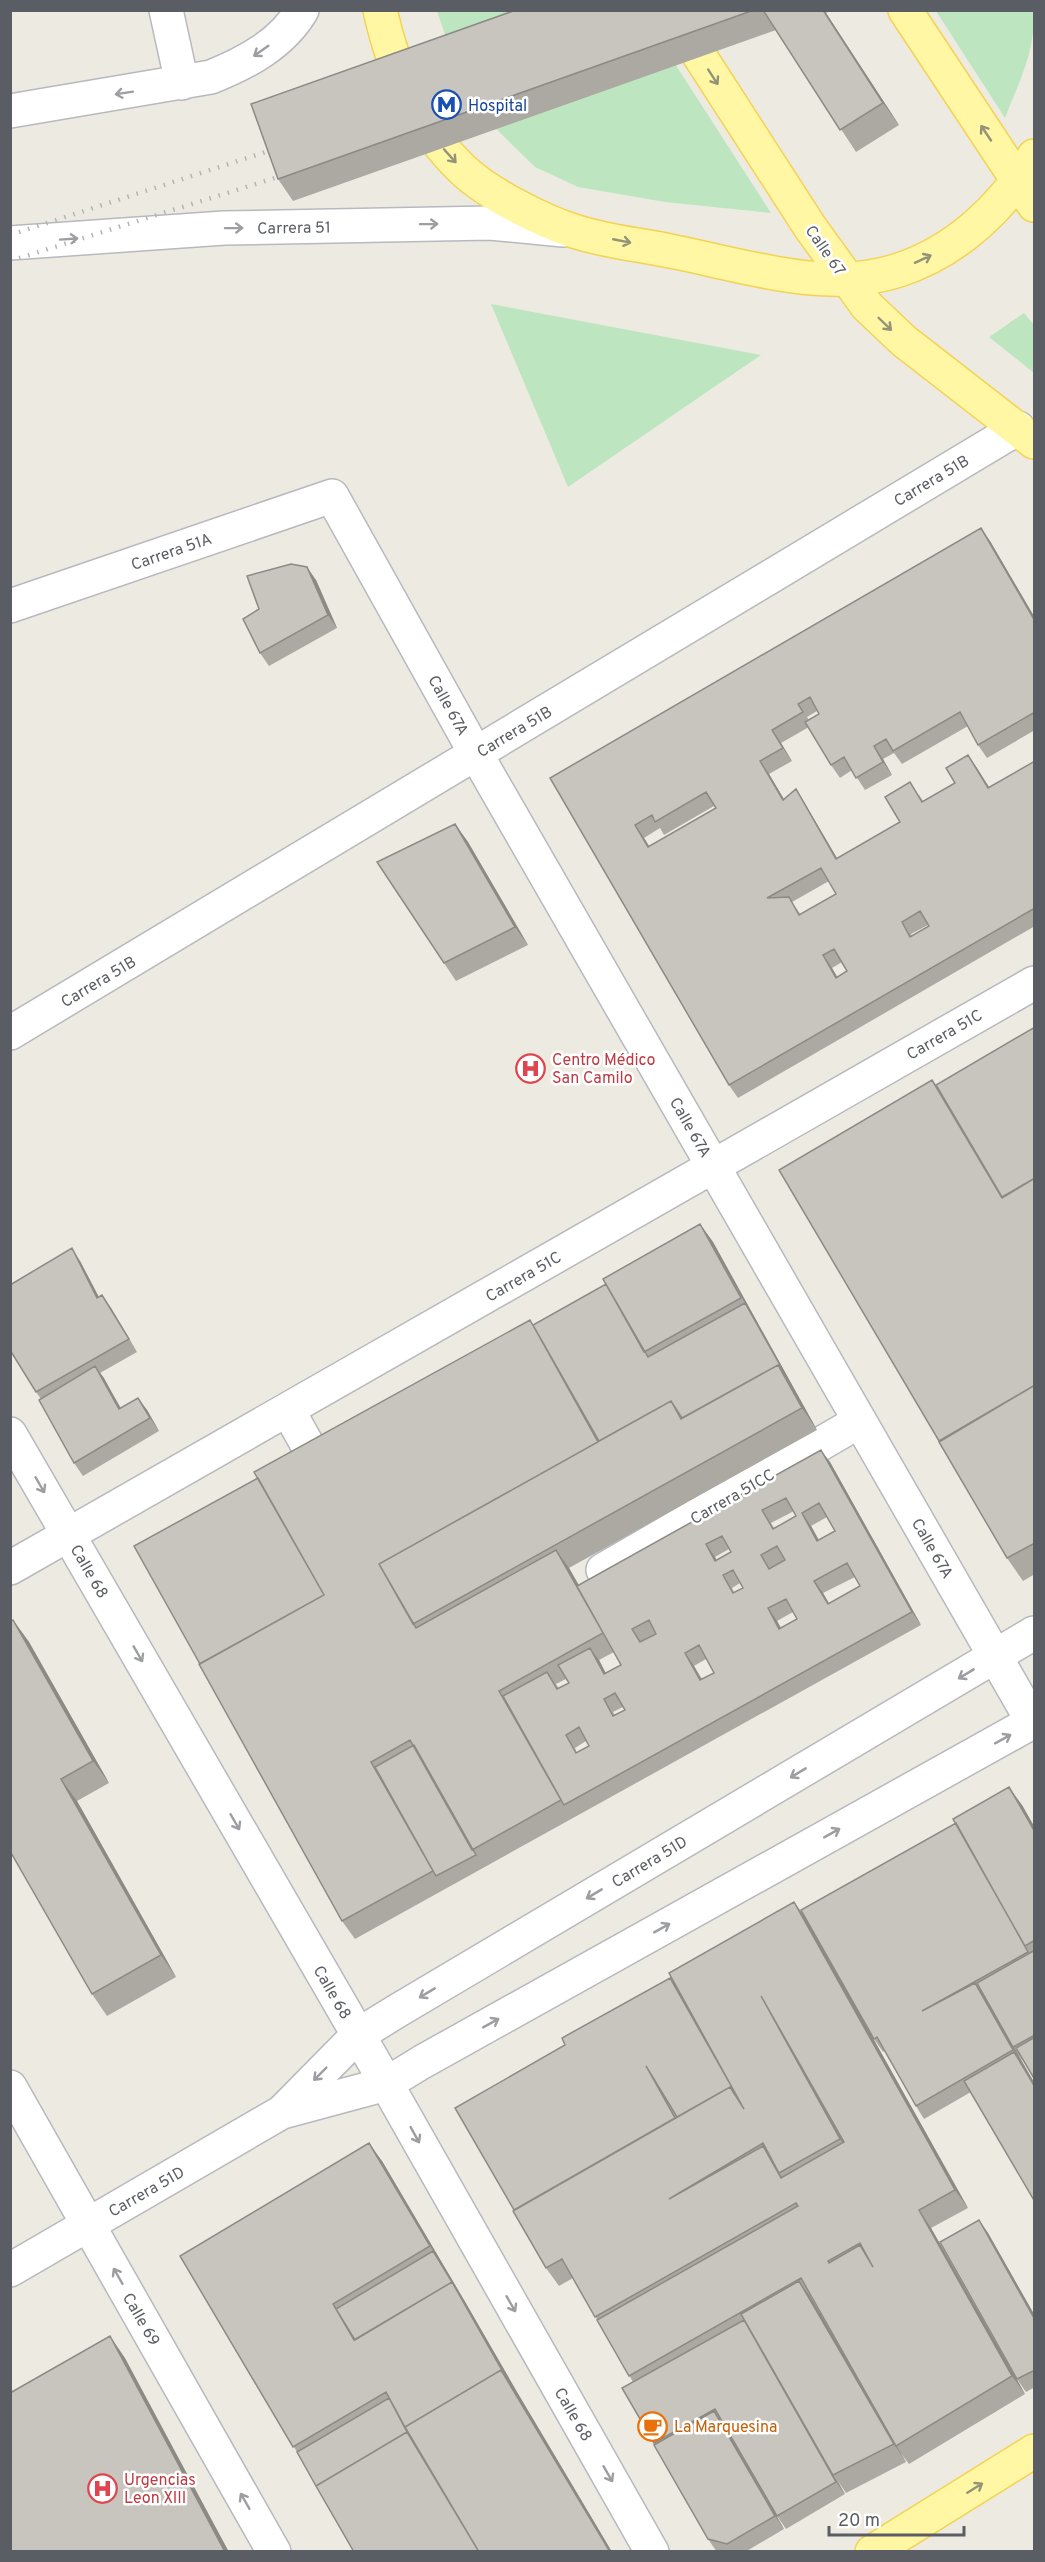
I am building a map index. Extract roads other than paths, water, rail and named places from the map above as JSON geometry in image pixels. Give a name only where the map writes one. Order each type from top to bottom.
[{"type":"main road","points":[[380,10],[399,73],[418,114],[439,144],[463,170],[488,190],[511,203],[577,232],[788,274],[847,280],[899,270],[950,245],[1029,181],[905,10]]},
{"type":"main road","name":"Calle 67","points":[[670,10],[847,280],[867,306],[898,336],[1026,435]]},
{"type":"main road","points":[[872,2552],[1035,2451]]},
{"type":"street","points":[[166,10],[182,83]]},
{"type":"street","points":[[10,111],[211,77],[235,68],[262,52],[280,36],[302,10]]},
{"type":"street","name":"Carrera 51","points":[[10,243],[224,228],[443,224],[530,225],[577,232]]},
{"type":"street","name":"Carrera 51B","points":[[10,1033],[476,754],[1026,435]]},
{"type":"street","name":"Calle 67A","points":[[332,496],[476,754],[1034,1722]]},
{"type":"street","name":"Carrera 51A","points":[[10,606],[332,496]]},
{"type":"street","name":"Carrera 51C","points":[[10,1569],[1035,983]]},
{"type":"street","points":[[288,1410],[345,1513]]},
{"type":"street","name":"Carrera 51CC","points":[[603,1570],[860,1421]]},
{"type":"street","name":"Calle 68","points":[[10,1434],[358,2035],[652,2552]]},
{"type":"street","name":"Carrera 51D","points":[[282,2112],[358,2035],[1035,1633]]},
{"type":"street","name":"Carrera 51D","points":[[10,2270],[282,2112],[386,2084],[1034,1722]]},
{"type":"street","name":"Calle 69","points":[[10,2087],[274,2552]]},
{"type":"railway","points":[[10,235],[284,146]]},
{"type":"railway","points":[[10,261],[294,172]]},
{"type":"place","name":"Hospital","points":[[447,105]]},
{"type":"place","name":"Centro Médico San Camilo","points":[[531,1068]]},
{"type":"place","name":"La Marquesina","points":[[653,2426]]},
{"type":"place","name":"Urgencias Leon XIII","points":[[103,2488]]}]
